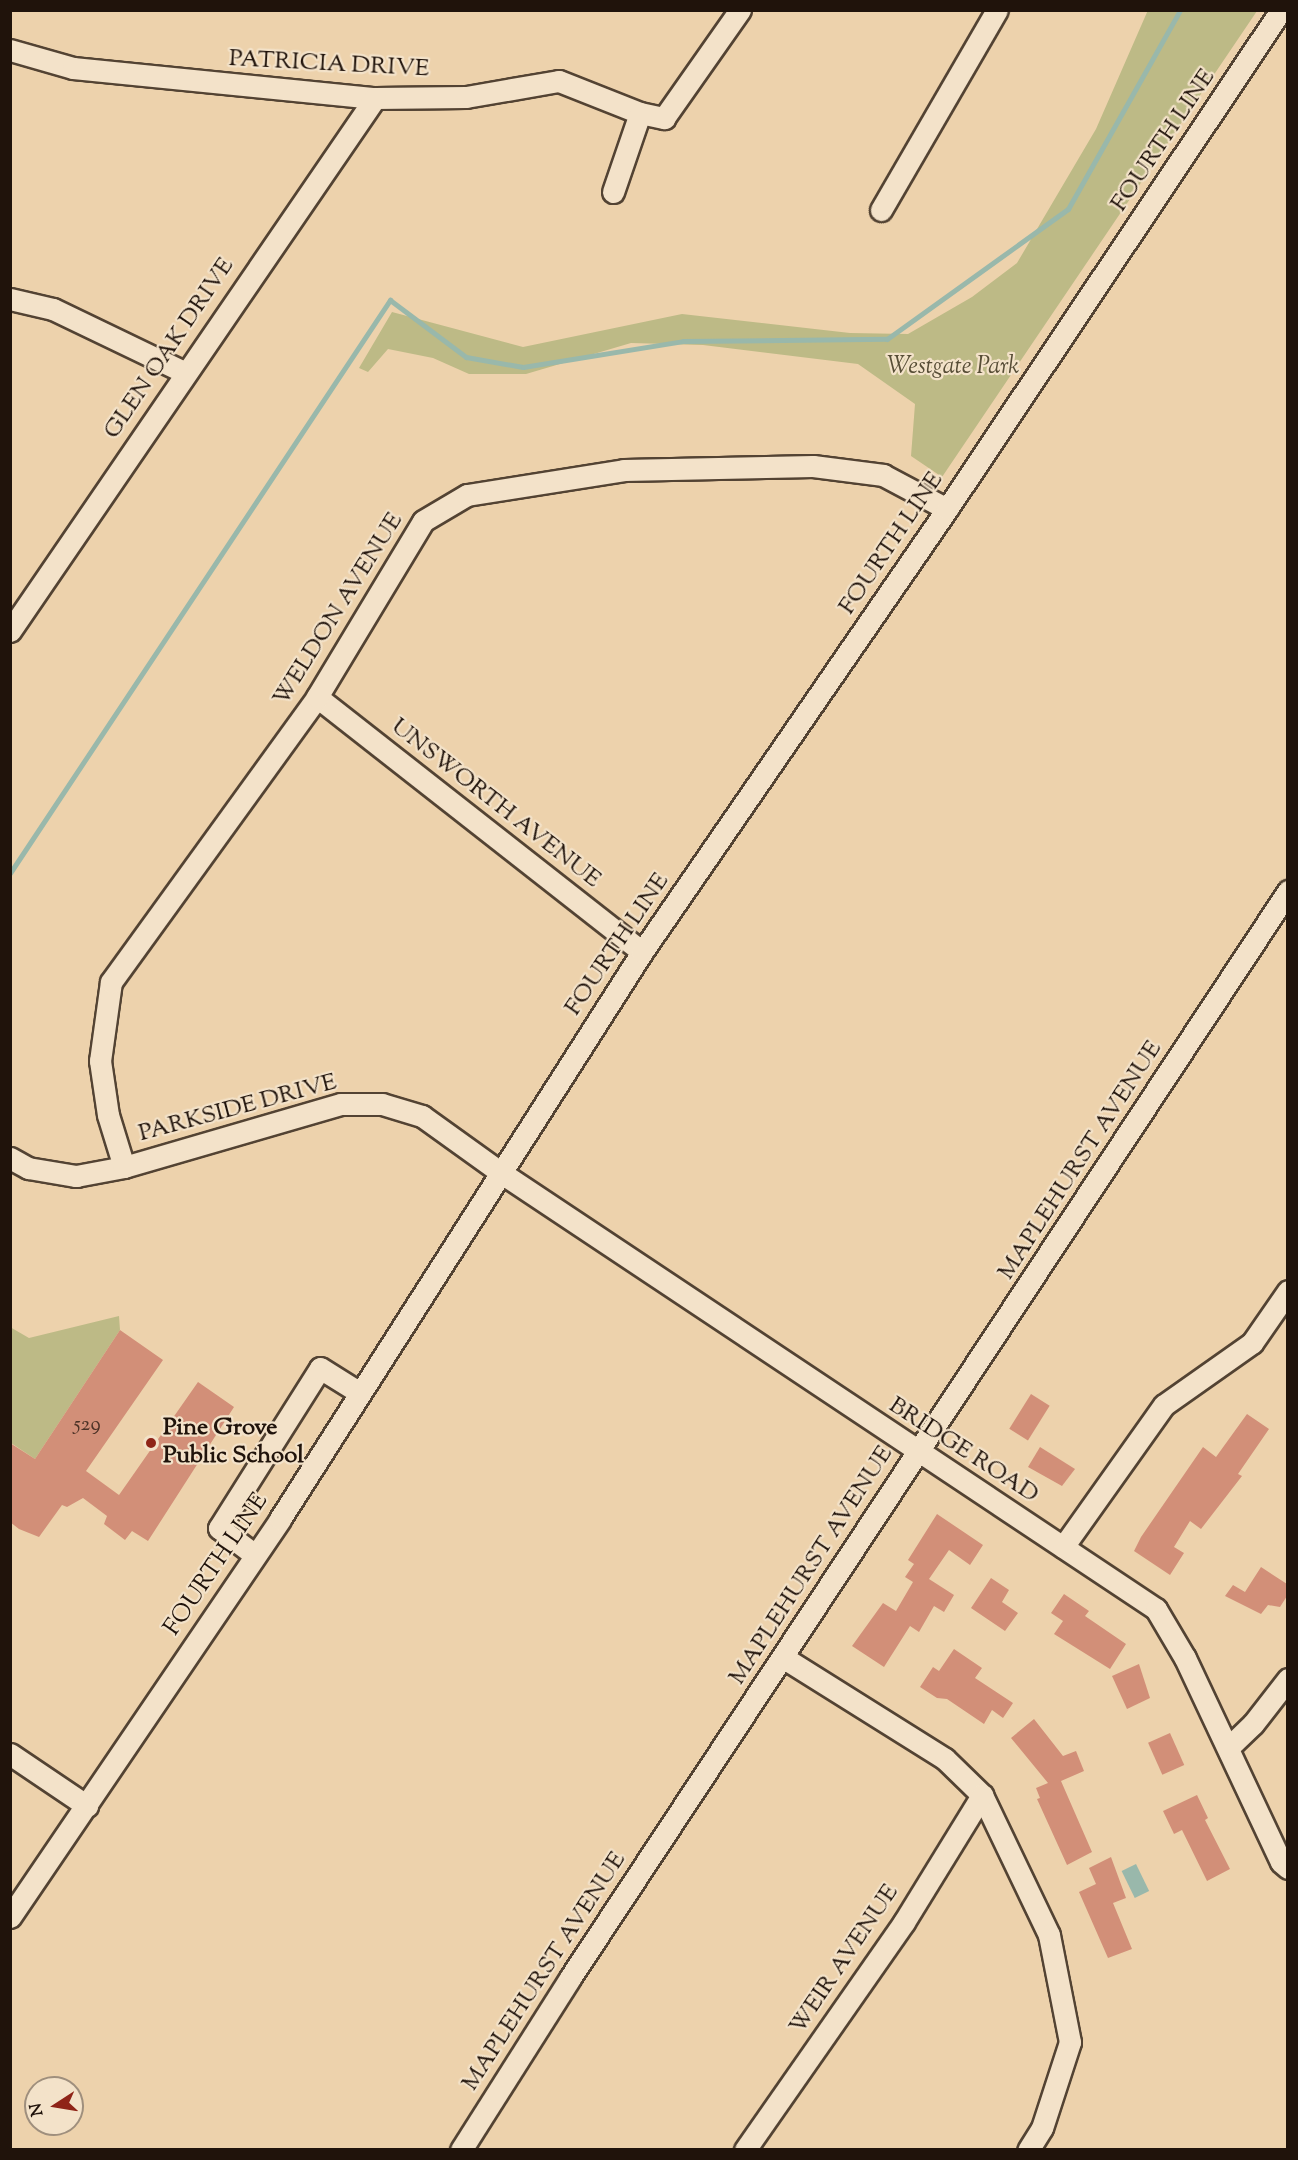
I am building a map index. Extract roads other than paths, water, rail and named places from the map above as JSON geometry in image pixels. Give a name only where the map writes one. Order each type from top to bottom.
[{"type":"street","name":"PATRICIA DRIVE","points":[[10,50],[73,68],[375,98],[466,97],[559,81],[640,113],[664,118],[740,10]]},
{"type":"street","points":[[881,210],[997,10]]},
{"type":"street","name":"FOURTH LINE","points":[[10,1917],[255,1555],[642,952],[947,509],[1281,10]]},
{"type":"street","name":"GLEN OAK DRIVE","points":[[13,622],[375,98]]},
{"type":"street","points":[[613,192],[640,113]]},
{"type":"street","points":[[10,299],[53,309],[184,372]]},
{"type":"street","name":"WELDON AVENUE","points":[[124,1167],[108,1115],[100,1061],[111,982],[317,696],[423,521],[467,495],[624,470],[813,466],[883,475],[947,509]]},
{"type":"street","name":"UNSWORTH AVENUE","points":[[317,696],[642,952]]},
{"type":"street","name":"MAPLEHURST AVENUE","points":[[461,2150],[570,1978],[784,1658],[917,1452],[1287,894]]},
{"type":"street","name":"PARKSIDE DRIVE","points":[[10,1158],[28,1168],[76,1176],[124,1167],[341,1104],[382,1104],[422,1116],[500,1172]]},
{"type":"street","name":"BRIDGE ROAD","points":[[500,1172],[917,1452],[1156,1609],[1228,1747],[1281,1862],[1287,1868]]},
{"type":"street","points":[[1063,1547],[1164,1405],[1252,1343],[1287,1291]]},
{"type":"street","points":[[255,1555],[219,1528],[320,1368],[360,1393]]},
{"type":"street","points":[[784,1658],[945,1759],[982,1795],[1049,1935],[1070,2042],[1042,2128],[1028,2150]]},
{"type":"street","points":[[1228,1747],[1253,1724],[1287,1678]]},
{"type":"street","points":[[10,1754],[87,1806]]},
{"type":"street","name":"WEIR AVENUE","points":[[745,2150],[904,1922],[982,1795]]},
{"type":"waterway","points":[[10,873],[390,300],[466,357],[523,367],[683,341],[887,339],[1068,209],[1180,10]]},
{"type":"place","name":"Pine Grove Public School","points":[[151,1443]]},
{"type":"park label","name":"Westgate Park","points":[[953,368]]}]
